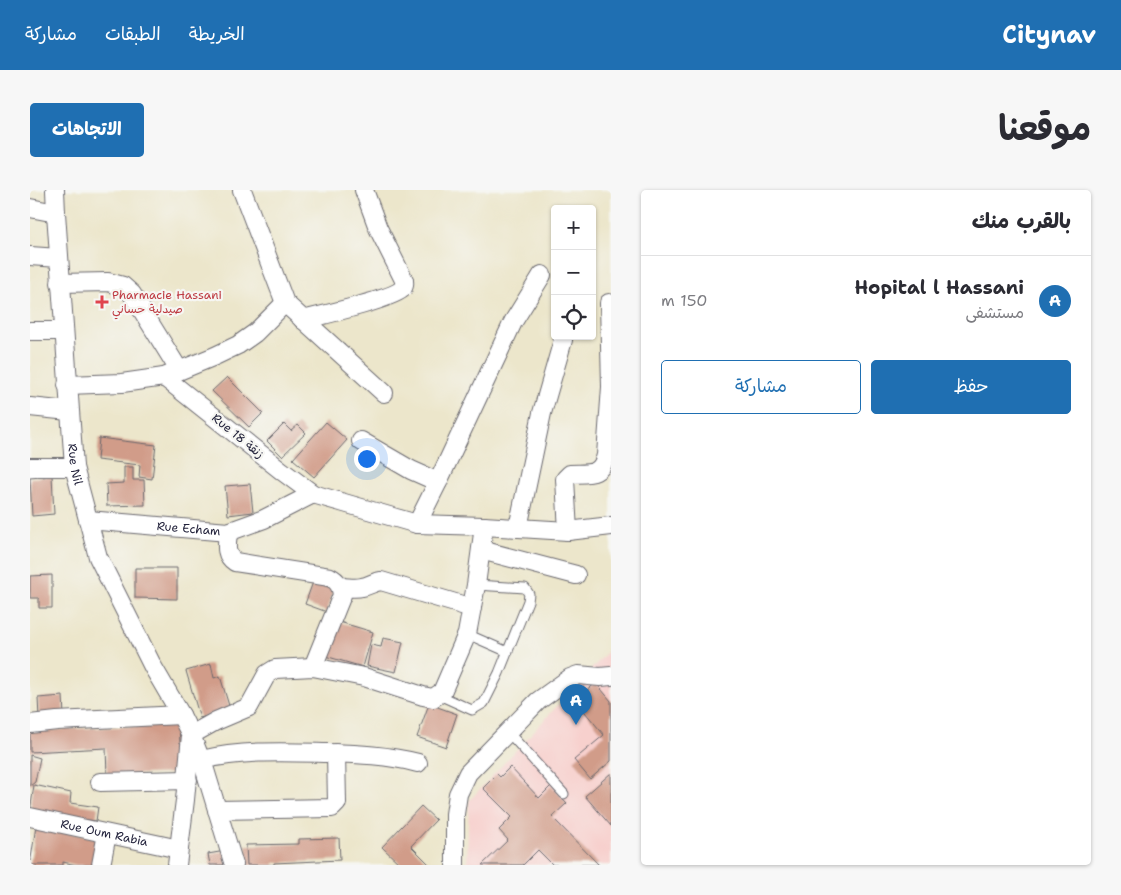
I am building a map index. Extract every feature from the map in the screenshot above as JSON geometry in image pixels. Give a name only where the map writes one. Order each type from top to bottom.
[{"type":"street","name":"Rue Nil","points":[[56,190],[60,284],[74,467],[98,557],[153,668],[182,715],[191,735],[201,760],[234,865]]},
{"type":"street","points":[[242,190],[286,303],[384,393]]},
{"type":"street","points":[[303,320],[364,304],[397,292],[404,284],[404,280],[378,228],[364,190]]},
{"type":"street","points":[[30,208],[56,213]]},
{"type":"street","points":[[30,256],[59,258]]},
{"type":"street","points":[[417,524],[513,322],[542,275]]},
{"type":"street","points":[[60,284],[108,282],[123,286],[132,294],[171,373]]},
{"type":"street","points":[[67,385],[122,383],[171,373],[215,356],[238,344],[255,333],[286,303]]},
{"type":"street","points":[[568,531],[565,479],[570,474],[594,473],[604,463],[606,455],[611,387],[609,303]]},
{"type":"street","points":[[30,331],[64,331]]},
{"type":"street","points":[[518,528],[542,413],[563,340]]},
{"type":"street","name":"Rue 18 زنقة","points":[[171,373],[282,471],[313,494]]},
{"type":"street","points":[[30,407],[69,411]]},
{"type":"street","points":[[361,441],[411,470],[438,482]]},
{"type":"street","points":[[30,467],[74,467]]},
{"type":"street","points":[[313,494],[417,524],[568,531],[611,526]]},
{"type":"street","name":"Rue Echam","points":[[88,520],[228,532],[264,520],[313,494]]},
{"type":"street","points":[[178,857],[188,780],[191,735],[216,721],[249,708],[267,674],[275,669],[313,667],[364,677],[423,696],[433,698],[439,696],[467,634],[484,526]]},
{"type":"street","points":[[228,532],[228,557],[235,562],[330,576],[341,587],[342,595],[313,667]]},
{"type":"street","points":[[481,550],[576,575]]},
{"type":"street","points":[[341,587],[365,587],[373,582],[381,581],[472,608]]},
{"type":"street","points":[[455,865],[455,814],[458,794],[468,773],[538,701],[570,678],[578,675],[611,676]]},
{"type":"street","points":[[30,724],[182,715]]},
{"type":"street","points":[[201,760],[245,752],[383,756],[418,763]]},
{"type":"street","points":[[217,810],[332,808],[337,804],[336,754]]},
{"type":"street","points":[[100,782],[188,780]]},
{"type":"street","name":"Rue Oum Rabia","points":[[30,817],[107,834],[178,857]]},
{"type":"street","points":[[101,865],[107,834]]},
{"type":"lane","points":[[439,696],[472,710],[484,703],[508,652],[528,601],[528,594],[525,588],[476,585]]},
{"type":"lane","points":[[467,634],[508,652]]},
{"type":"lane","points":[[508,732],[564,794]]},
{"type":"shaded area","points":[[611,648],[611,865],[467,865],[469,801]]},
{"type":"building","points":[[227,377],[263,413],[249,427],[212,391]]},
{"type":"building","points":[[326,422],[347,440],[314,477],[293,459]]},
{"type":"building","points":[[284,424],[291,431],[298,425],[306,433],[282,456],[267,441]]},
{"type":"building","points":[[99,438],[156,445],[152,479],[139,477],[140,465],[97,460]]},
{"type":"building","points":[[124,467],[133,467],[133,480],[144,480],[145,505],[107,506],[106,484],[124,483]]},
{"type":"building","points":[[52,476],[54,514],[32,516],[30,478]]},
{"type":"building","points":[[250,484],[253,512],[228,515],[225,486]]},
{"type":"building","points":[[135,568],[177,568],[177,599],[135,598]]},
{"type":"building","points":[[52,575],[52,608],[39,608],[39,598],[30,598],[30,576]]},
{"type":"building","points":[[313,582],[334,589],[327,612],[305,604]]},
{"type":"building","points":[[336,621],[373,632],[363,667],[325,656]]},
{"type":"building","points":[[383,638],[403,642],[396,672],[367,666],[371,645],[381,647]]},
{"type":"building","points":[[211,664],[214,678],[220,676],[230,709],[200,718],[186,671]]},
{"type":"building","points":[[596,683],[611,701],[611,761],[590,779],[574,760],[604,735],[575,700]]},
{"type":"building","points":[[63,696],[64,716],[39,718],[38,698]]},
{"type":"building","points":[[429,704],[457,714],[446,747],[417,737]]},
{"type":"building","points":[[179,724],[180,743],[185,743],[186,773],[107,775],[106,748],[30,752],[30,731]]},
{"type":"building","points":[[30,755],[40,758],[35,782],[30,786]]},
{"type":"building","points":[[510,767],[539,798],[551,786],[567,803],[552,817],[599,865],[553,865],[538,850],[523,865],[482,865],[508,840],[499,830],[512,817],[483,788],[497,774],[500,777]]},
{"type":"building","points":[[611,773],[611,826],[585,796]]},
{"type":"building","points":[[34,785],[71,793],[70,803],[98,807],[96,821],[30,812]]},
{"type":"building","points":[[421,806],[436,820],[411,846],[430,865],[401,865],[382,847]]},
{"type":"building","points":[[36,826],[103,839],[96,865],[76,865],[63,862],[63,865],[30,865]]},
{"type":"building","points":[[339,838],[340,860],[247,865],[246,845],[299,844],[299,839]]},
{"type":"building","points":[[225,851],[227,865],[210,865],[208,854]]},
{"type":"place","name":"Pharmacie Hassani صيدلية حساني","points":[[102,302]]},
{"type":"place","name":"Hopital l Hassani","points":[[576,725]]}]
